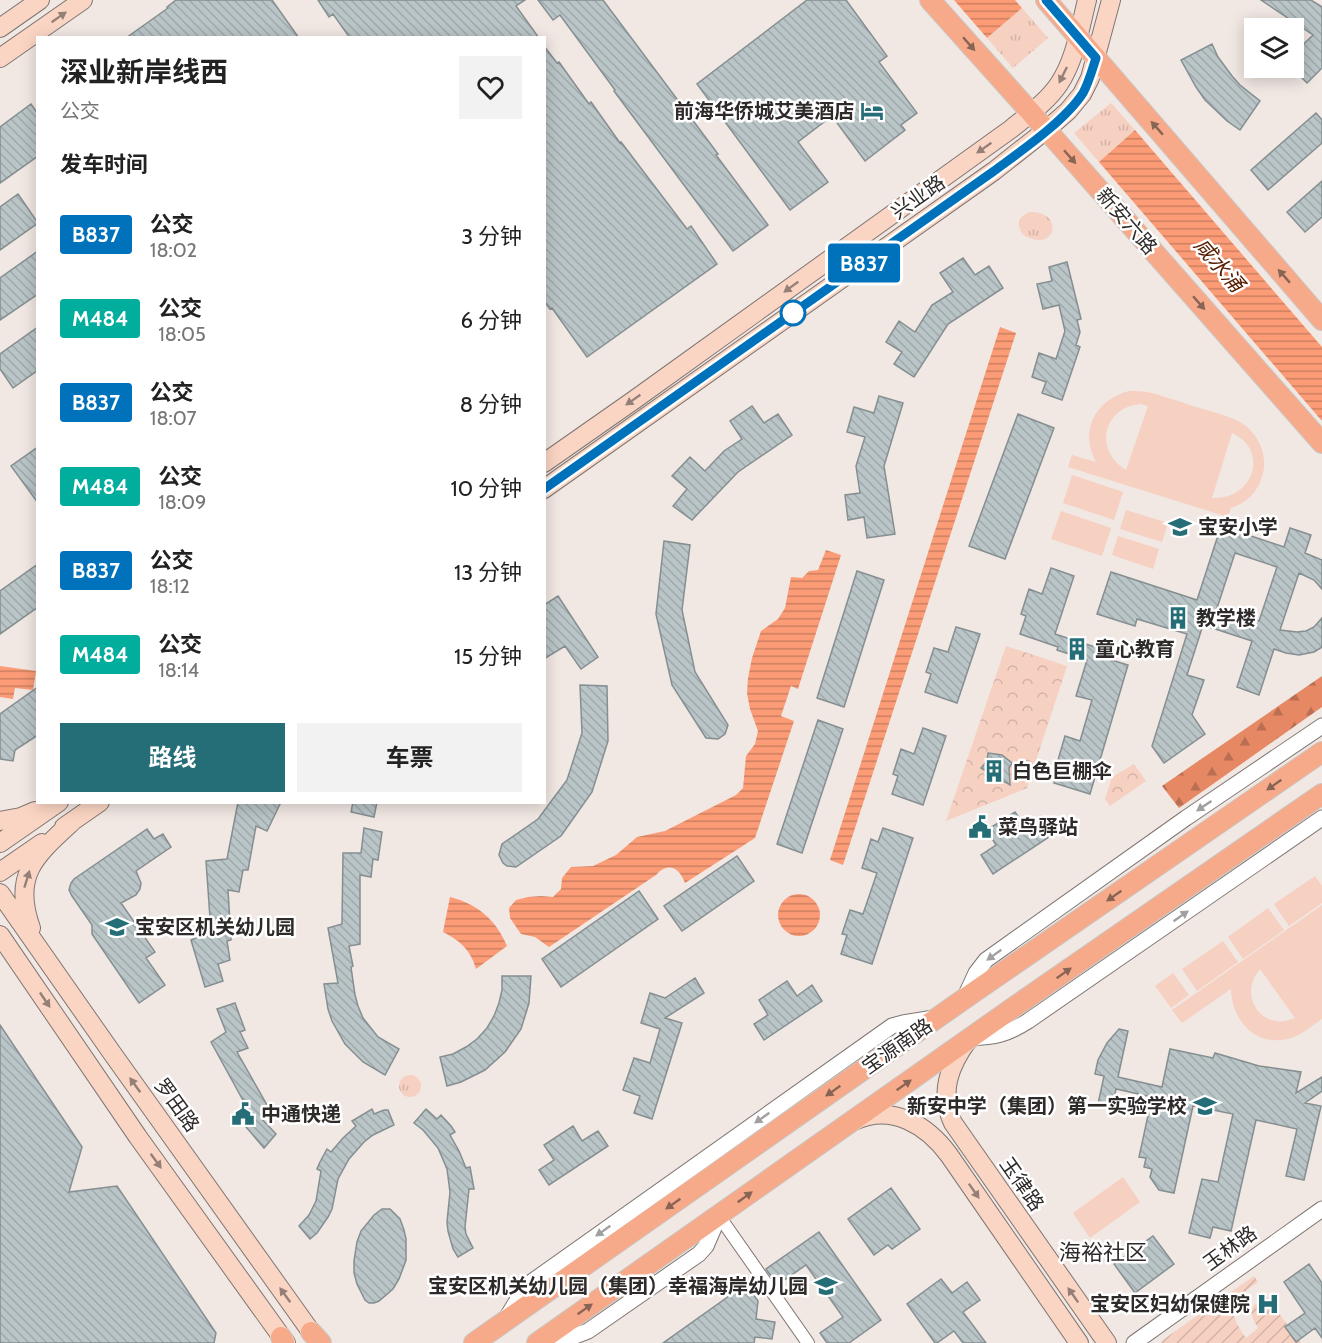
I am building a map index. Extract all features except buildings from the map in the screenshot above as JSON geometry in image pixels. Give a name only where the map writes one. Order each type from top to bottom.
[{"type":"main road","points":[[0,28],[40,0]]},
{"type":"main road","points":[[0,58],[83,0]]},
{"type":"main road","name":"新安六路","points":[[930,0],[1322,443]]},
{"type":"main road","points":[[1046,0],[1322,320]]},
{"type":"main road","name":"兴业路","points":[[546,462],[1031,113],[1058,85],[1065,72],[1078,37],[1087,0]]},
{"type":"main road","name":"兴业路","points":[[546,488],[994,171],[1046,130],[1068,111],[1082,94],[1090,78],[1111,0]]},
{"type":"main road","points":[[657,384],[666,383],[671,387],[672,394],[669,401]]},
{"type":"main road","name":"宝源南路","points":[[474,1343],[964,999],[1322,752]]},
{"type":"main road","name":"宝源南路","points":[[537,1343],[1322,794]]},
{"type":"main road","points":[[0,821],[21,817],[52,804]]},
{"type":"main road","points":[[0,843],[54,804]]},
{"type":"main road","points":[[0,872],[97,804]]},
{"type":"main road","points":[[43,954],[27,918],[23,895],[24,883],[28,871],[43,850],[72,822]]},
{"type":"main road","points":[[1185,846],[1196,844],[1206,849],[1209,854],[1210,865],[1202,877]]},
{"type":"main road","name":"罗田路","points":[[0,893],[317,1339]]},
{"type":"main road","points":[[0,935],[138,1137],[284,1341]]},
{"type":"main road","points":[[0,945],[23,967]]},
{"type":"main road","name":"玉律路","points":[[969,1039],[952,1066],[946,1100],[948,1112],[966,1143],[1107,1343]]},
{"type":"main road","points":[[846,1125],[867,1116],[884,1115],[911,1120],[928,1132],[949,1155],[1079,1343]]},
{"type":"main road","points":[[949,1155],[948,1149],[951,1143],[958,1141],[966,1143]]},
{"type":"street","points":[[964,999],[976,973],[986,960],[1322,726]]},
{"type":"street","points":[[969,1039],[1003,1035],[1028,1022],[1322,818]]},
{"type":"street","name":"玉林路","points":[[1134,1343],[1322,1209]]},
{"type":"street","points":[[557,1343],[588,1331],[699,1254],[706,1246],[719,1216]]},
{"type":"street","points":[[719,1216],[808,1343]]},
{"type":"green space","points":[[1022,8],[1048,38],[1013,68],[987,38]]},
{"type":"green space","points":[[1111,103],[1135,130],[1099,162],[1074,133]]},
{"type":"green space","points":[[1030,212],[1041,213],[1052,223],[1051,234],[1046,238],[1039,240],[1030,238],[1021,232],[1019,220]]},
{"type":"green space","points":[[1129,391],[1147,392],[1242,423],[1256,437],[1264,456],[1264,470],[1254,493],[1231,508],[1228,517],[1068,467],[1072,455],[1096,462],[1089,439],[1093,418],[1099,409],[1117,395]],"holes":[[[1140,404],[1148,406],[1126,470],[1109,452],[1106,442],[1107,431],[1117,413],[1127,407]],[[1232,433],[1244,440],[1251,450],[1252,472],[1247,483],[1238,491],[1227,496],[1212,498]]]},
{"type":"green space","points":[[1072,475],[1123,492],[1114,520],[1063,503]]},
{"type":"green space","points":[[1126,510],[1168,523],[1162,542],[1120,529]]},
{"type":"green space","points":[[1061,511],[1111,528],[1102,556],[1051,539]]},
{"type":"green space","points":[[1118,536],[1159,549],[1153,569],[1112,555]]},
{"type":"green space","points":[[1006,646],[1067,666],[1027,788],[946,821]]},
{"type":"green space","points":[[1322,676],[1322,707],[1179,808],[1162,786]]},
{"type":"green space","points":[[1134,764],[1146,781],[1110,806],[1105,799],[1112,777]]},
{"type":"green space","points":[[1315,876],[1322,886],[1322,903],[1289,926],[1274,904]]},
{"type":"green space","points":[[1322,905],[1322,1019],[1308,1029],[1294,1037],[1281,1040],[1270,1040],[1259,1036],[1242,1023],[1236,1013],[1231,989],[1182,1023],[1172,1010]],"holes":[[[1260,969],[1295,1018],[1283,1021],[1272,1020],[1263,1016],[1256,1009],[1251,990]]]},
{"type":"green space","points":[[1268,908],[1284,930],[1243,959],[1228,937]]},
{"type":"green space","points":[[1223,941],[1238,962],[1197,991],[1182,969]]},
{"type":"green space","points":[[1173,973],[1189,995],[1171,1008],[1155,986]]},
{"type":"green space","points":[[410,1075],[418,1078],[421,1086],[418,1094],[410,1097],[402,1094],[399,1086],[402,1078]]},
{"type":"green space","points":[[1123,1177],[1140,1202],[1090,1238],[1073,1213]]},
{"type":"green space","points":[[1254,1276],[1258,1282],[1237,1300],[1233,1313],[1246,1338],[1258,1328],[1252,1313],[1253,1307],[1266,1296],[1301,1343],[1161,1343],[1174,1332]]},
{"type":"water","points":[[954,0],[1015,0],[1022,8],[987,38]]},
{"type":"water","name":"咸水涌","points":[[1135,130],[1322,347],[1322,421],[1099,162]]},
{"type":"water","points":[[1000,327],[1016,333],[843,865],[830,860]]},
{"type":"water","points":[[826,550],[841,555],[798,689],[791,686],[781,716],[794,721],[755,838],[685,883],[680,873],[673,868],[660,871],[549,947],[535,937],[521,934],[510,918],[509,908],[516,900],[528,897],[553,897],[561,889],[562,878],[571,867],[593,866],[616,855],[637,837],[665,831],[736,795],[743,788],[746,756],[755,744],[758,731],[747,693],[752,658],[761,631],[778,619],[785,608],[791,577],[802,578],[809,571],[818,570]]},
{"type":"water","points":[[0,666],[36,671],[33,690],[15,688],[13,699],[0,697]]},
{"type":"water","points":[[799,894],[807,895],[814,900],[819,907],[819,923],[814,930],[807,935],[799,936],[791,935],[784,930],[779,923],[778,915],[779,907],[784,900],[791,895]]},
{"type":"water","points":[[450,897],[469,904],[485,914],[497,928],[507,946],[476,969],[464,947],[443,932]]},
{"type":"bus line","name":"B837","points":[[546,488],[994,171],[1068,111],[1082,94],[1096,58],[1046,0]]},
{"type":"place","name":"前海华侨城艾美酒店","points":[[872,111]]},
{"type":"place","name":"宝安小学","points":[[1180,527]]},
{"type":"place","name":"教学楼","points":[[1178,618]]},
{"type":"place","name":"童心教育","points":[[1077,649]]},
{"type":"place","name":"白色巨棚伞","points":[[994,771]]},
{"type":"place","name":"菜鸟驿站","points":[[980,827]]},
{"type":"place","name":"宝安区机关幼儿园","points":[[117,927]]},
{"type":"place","name":"新安中学（集团）第一实验学校","points":[[1205,1106]]},
{"type":"place","name":"中通快递","points":[[243,1114]]},
{"type":"place","name":"宝安区机关幼儿园（集团）幸福海岸幼儿园","points":[[826,1286]]},
{"type":"place","name":"宝安区妇幼保健院","points":[[1268,1304]]},
{"type":"district","name":"海裕社区","points":[[1103,1252]]}]
